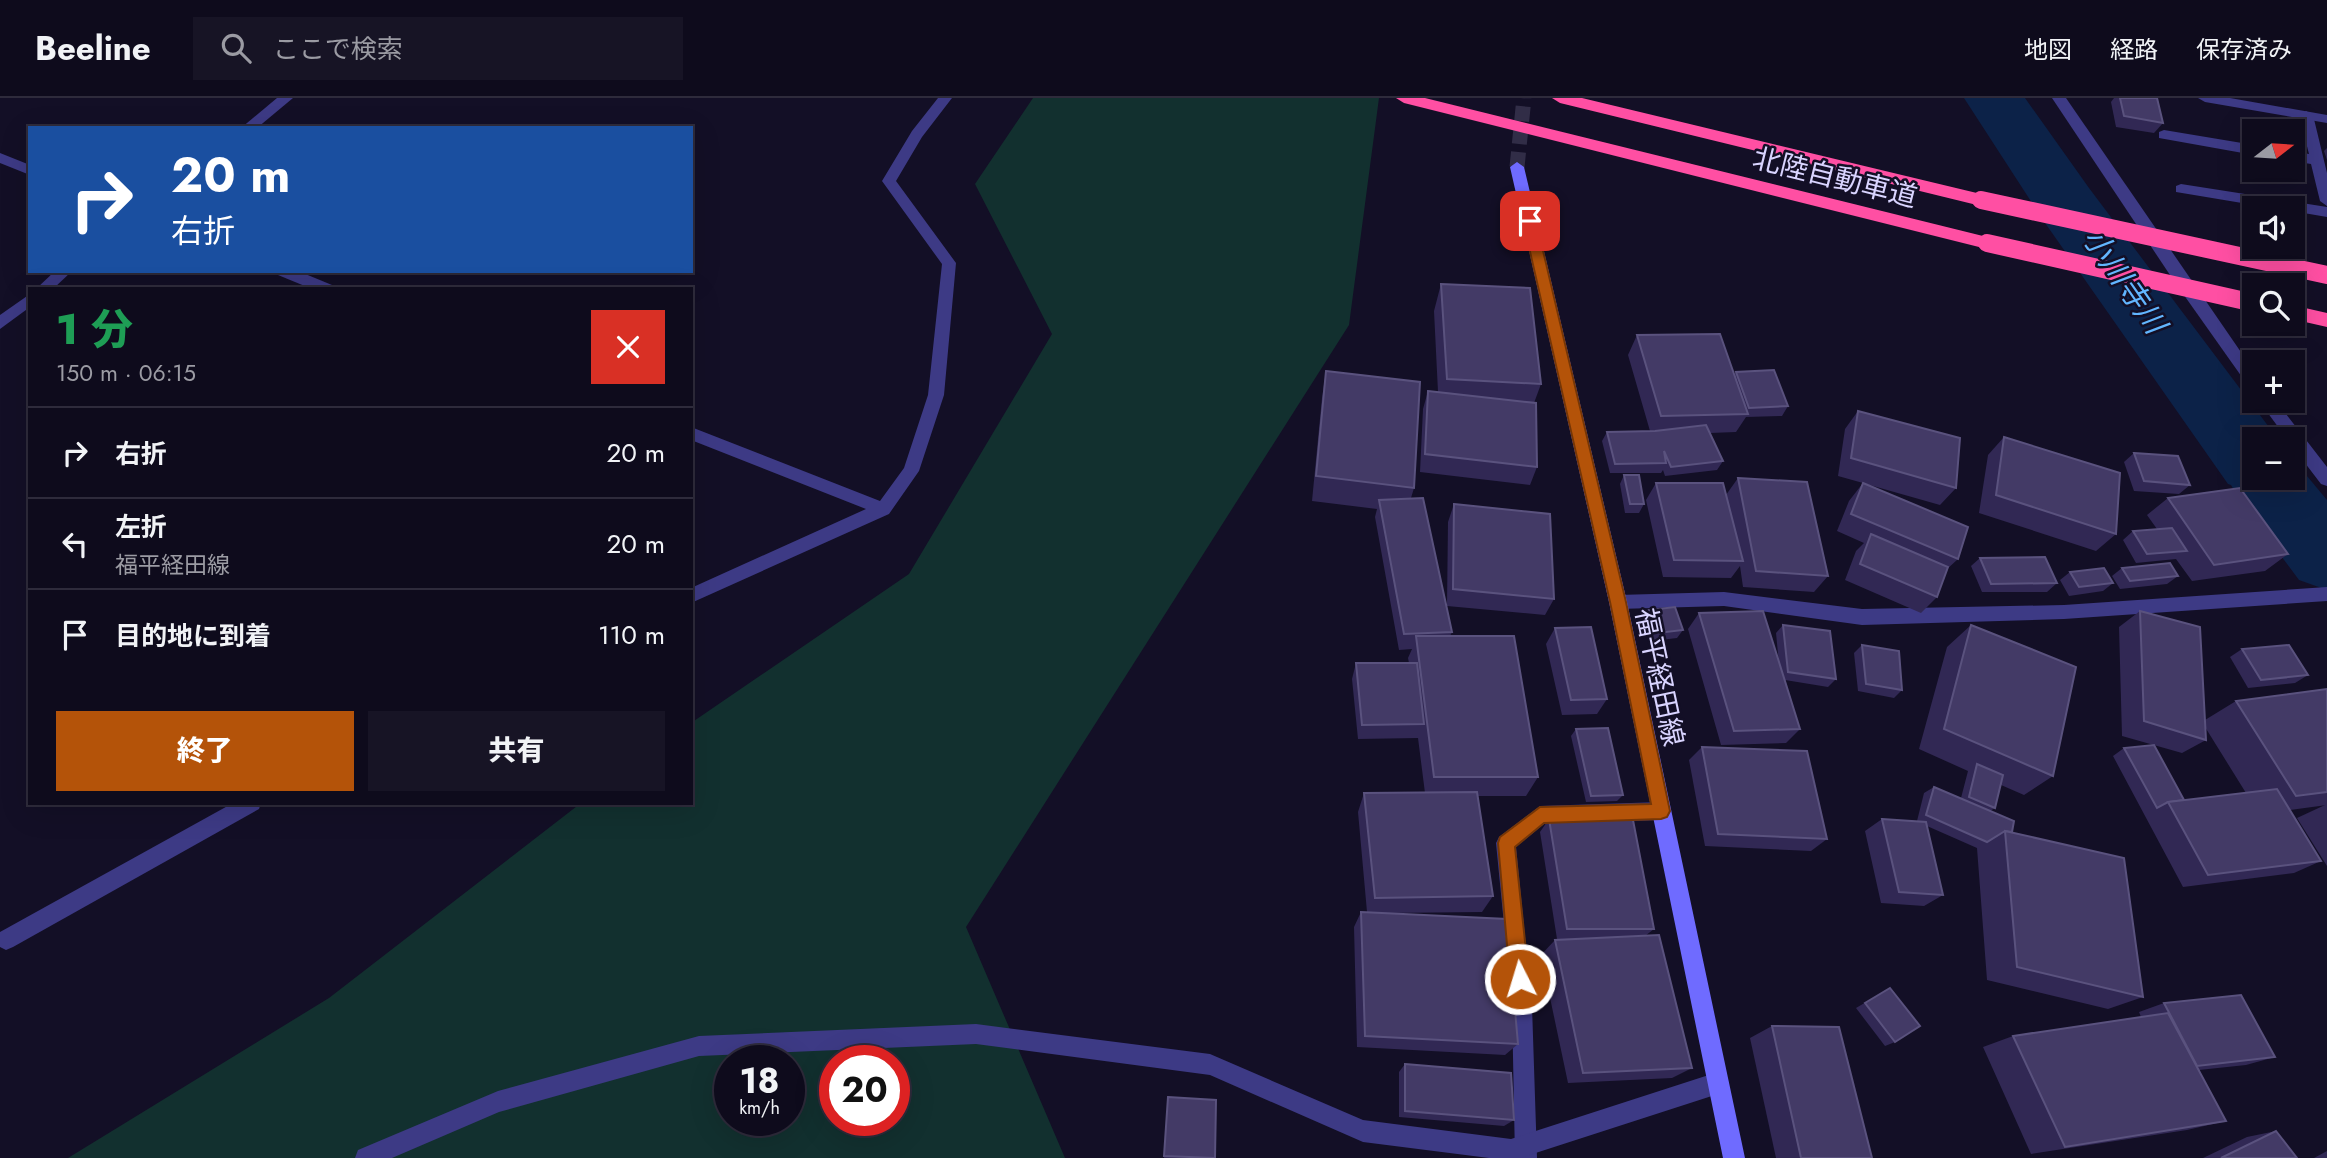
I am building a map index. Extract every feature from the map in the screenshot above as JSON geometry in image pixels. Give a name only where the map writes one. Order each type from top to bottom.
[{"type":"highway","name":"北陸自動車道","points":[[1404,98],[1987,243],[2242,300]]},
{"type":"highway","name":"北陸自動車道","points":[[1560,98],[1981,200],[2327,275]]},
{"type":"highway","points":[[2305,315],[2327,320]]},
{"type":"main road","name":"福平経田線","points":[[1517,167],[1618,602],[1734,1158]]},
{"type":"street","points":[[251,126],[286,98]]},
{"type":"street","points":[[693,595],[883,509],[911,471],[936,395],[949,263],[889,181],[917,134],[945,98]]},
{"type":"street","points":[[2059,98],[2132,203],[2208,323],[2242,367]]},
{"type":"street","points":[[2205,98],[2327,119]]},
{"type":"street","points":[[2306,115],[2327,201]]},
{"type":"street","points":[[2164,135],[2242,148]]},
{"type":"street","points":[[0,158],[28,169]]},
{"type":"street","points":[[2305,158],[2317,160]]},
{"type":"street","points":[[2181,189],[2327,212]]},
{"type":"street","points":[[45,287],[63,273]]},
{"type":"street","points":[[288,273],[322,287]]},
{"type":"street","points":[[0,323],[28,301]]},
{"type":"street","points":[[2276,413],[2327,480]]},
{"type":"street","points":[[693,434],[883,509]]},
{"type":"street","points":[[1618,602],[1724,599],[1863,617],[2064,612],[2327,594]]},
{"type":"street","points":[[6,940],[248,805]]},
{"type":"street","points":[[1527,1152],[1522,1006],[1506,843],[1540,815],[1661,811]]},
{"type":"street","points":[[366,1158],[498,1102],[699,1046],[976,1034],[1210,1065],[1363,1131],[1527,1152],[1718,1083]]},
{"type":"green space","points":[[1033,98],[1379,98],[1349,325],[966,927],[1065,1158],[68,1158],[329,998],[578,805],[693,805],[693,722],[909,574],[1052,334],[975,184]]},
{"type":"building","points":[[2120,98],[2157,98],[2163,123],[2124,116]]},
{"type":"building","points":[[1441,284],[1530,288],[1541,384],[1447,379]]},
{"type":"building","points":[[1720,334],[1748,414],[1661,416],[1637,335]]},
{"type":"building","points":[[1774,370],[1788,406],[1749,408],[1736,372]]},
{"type":"building","points":[[1326,371],[1420,382],[1414,488],[1316,476]]},
{"type":"building","points":[[1428,391],[1536,403],[1537,467],[1425,454]]},
{"type":"building","points":[[1858,411],[1960,438],[1956,488],[1851,458]]},
{"type":"building","points":[[1706,425],[1723,461],[1671,467],[1664,451],[1666,463],[1615,464],[1607,432],[1655,431]]},
{"type":"building","points":[[2004,437],[2120,473],[2116,534],[1996,495]]},
{"type":"building","points":[[2134,453],[2178,456],[2190,485],[2144,481]]},
{"type":"building","points":[[1624,475],[1639,475],[1644,504],[1630,504]]},
{"type":"building","points":[[1738,478],[1807,482],[1828,576],[1756,571]]},
{"type":"building","points":[[1656,483],[1723,483],[1743,561],[1674,560]]},
{"type":"building","points":[[1863,483],[1968,527],[1958,559],[1851,514]]},
{"type":"building","points":[[2240,488],[2288,554],[2214,565],[2168,498]]},
{"type":"building","points":[[1423,498],[1452,632],[1404,634],[1379,500]]},
{"type":"building","points":[[1454,504],[1550,514],[1554,599],[1453,589]]},
{"type":"building","points":[[2172,528],[2187,551],[2147,554],[2133,531]]},
{"type":"building","points":[[1871,534],[1948,567],[1937,597],[1860,564]]},
{"type":"building","points":[[2045,557],[2057,583],[1991,584],[1980,558]]},
{"type":"building","points":[[2170,563],[2178,576],[2130,581],[2122,568]]},
{"type":"building","points":[[2104,568],[2113,583],[2079,587],[2070,572]]},
{"type":"building","points":[[1675,607],[1683,630],[1658,633],[1649,610]]},
{"type":"building","points":[[1763,611],[1800,729],[1734,731],[1699,613]]},
{"type":"building","points":[[2140,611],[2200,627],[2206,740],[2144,721]]},
{"type":"building","points":[[1783,625],[1830,631],[1836,679],[1788,672]]},
{"type":"building","points":[[1971,625],[2076,667],[2053,776],[1944,729]]},
{"type":"building","points":[[1591,627],[1607,699],[1571,700],[1555,628]]},
{"type":"building","points":[[1416,636],[1514,636],[1538,777],[1434,777]]},
{"type":"building","points":[[1862,645],[1899,651],[1902,690],[1866,684]]},
{"type":"building","points":[[2289,645],[2308,675],[2261,680],[2242,649]]},
{"type":"building","points":[[1356,663],[1417,663],[1424,724],[1362,725]]},
{"type":"building","points":[[2327,689],[2327,792],[2296,796],[2236,701]]},
{"type":"building","points":[[1608,728],[1623,795],[1591,796],[1576,729]]},
{"type":"building","points":[[2154,745],[2184,800],[2168,802],[2157,808],[2124,748]]},
{"type":"building","points":[[1702,747],[1807,751],[1827,839],[1718,834]]},
{"type":"building","points":[[1977,764],[2003,775],[1995,808],[1969,797]]},
{"type":"building","points":[[1934,787],[2014,821],[2012,832],[2005,831],[1987,842],[1926,815]]},
{"type":"building","points":[[2277,789],[2321,861],[2208,875],[2168,802]]},
{"type":"building","points":[[1477,792],[1493,896],[1375,898],[1364,793]]},
{"type":"building","points":[[1549,819],[1633,820],[1654,929],[1567,929]]},
{"type":"building","points":[[1882,819],[1926,822],[1943,895],[1899,892]]},
{"type":"building","points":[[2005,831],[2124,858],[2143,997],[2017,967]]},
{"type":"building","points":[[1361,912],[1507,919],[1518,1044],[1365,1036]]},
{"type":"building","points":[[1659,935],[1692,1068],[1583,1073],[1555,940]]},
{"type":"building","points":[[1890,988],[1920,1026],[1895,1042],[1865,1003]]},
{"type":"building","points":[[2241,995],[2275,1057],[2197,1066],[2164,1003]]},
{"type":"building","points":[[2168,1013],[2226,1121],[2065,1147],[2013,1036]]},
{"type":"building","points":[[1772,1026],[1839,1027],[1872,1158],[1801,1158]]},
{"type":"building","points":[[1405,1064],[1511,1073],[1514,1120],[1405,1111]]},
{"type":"building","points":[[1168,1097],[1216,1100],[1215,1158],[1164,1156]]},
{"type":"building","points":[[2276,1131],[2297,1158],[2221,1158]]},
{"type":"waterway","name":"小川寺川","points":[[1994,98],[2066,204],[2242,446]]},
{"type":"waterway","name":"小川寺川","points":[[2274,490],[2327,557]]},
{"type":"tunnel","points":[[1517,167],[1524,98]]},
{"type":"route","points":[[1520,979],[1506,843],[1540,815],[1661,811],[1618,602],[1530,221]]}]
